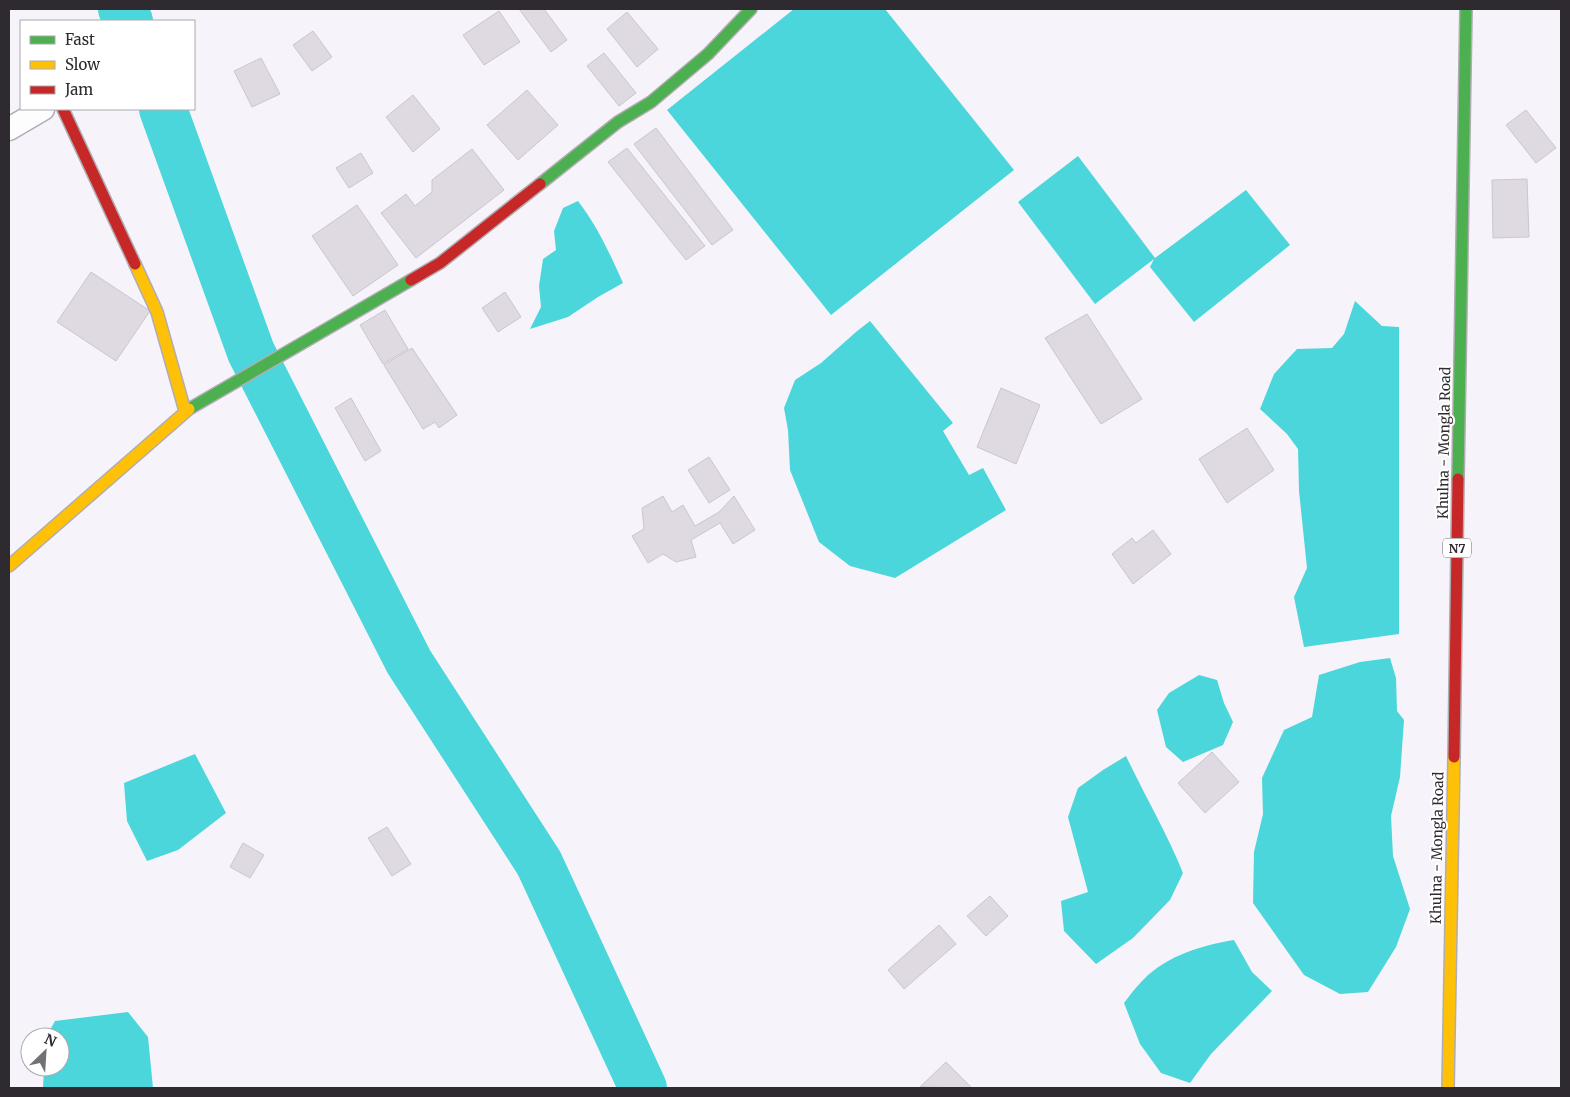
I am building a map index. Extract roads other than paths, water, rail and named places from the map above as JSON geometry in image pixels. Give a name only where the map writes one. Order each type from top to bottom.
[{"type":"main road","points":[[9,566],[185,411],[440,263],[618,122],[651,102],[708,54],[751,9]]},
{"type":"main road","name":"Khulna - Mongla Road","points":[[1448,1088],[1466,9]]},
{"type":"main road","points":[[63,110],[157,312],[185,411]]},
{"type":"street","points":[[9,129],[41,110]]},
{"type":"water","points":[[794,9],[885,9],[1014,170],[831,315],[667,110]]},
{"type":"water","points":[[1078,156],[1155,258],[1246,190],[1290,245],[1194,322],[1150,267],[1154,259],[1095,304],[1018,202]]},
{"type":"water","points":[[578,201],[598,231],[623,283],[568,317],[530,329],[541,307],[539,286],[543,259],[556,250],[554,231],[563,208]]},
{"type":"water","points":[[1355,301],[1382,326],[1399,327],[1399,634],[1304,647],[1294,597],[1307,568],[1299,491],[1298,449],[1287,434],[1260,409],[1274,374],[1297,349],[1332,348],[1344,334]]},
{"type":"water","points":[[870,321],[953,423],[943,431],[969,475],[983,468],[1006,510],[895,578],[850,566],[819,542],[790,470],[788,430],[784,408],[795,380],[821,363]]},
{"type":"water","points":[[1390,658],[1396,678],[1397,711],[1404,720],[1400,777],[1391,816],[1393,856],[1410,909],[1396,947],[1368,992],[1340,994],[1304,975],[1253,903],[1254,852],[1263,814],[1262,778],[1284,730],[1312,717],[1319,675],[1360,662]]},
{"type":"water","points":[[1199,675],[1217,680],[1224,703],[1233,722],[1223,745],[1183,762],[1166,747],[1157,710],[1169,693]]},
{"type":"water","points":[[195,754],[226,813],[178,850],[147,861],[127,821],[124,783]]},
{"type":"water","points":[[1126,756],[1183,873],[1170,900],[1133,938],[1096,964],[1064,931],[1061,901],[1088,892],[1068,817],[1078,788]]},
{"type":"water","points":[[1234,940],[1252,972],[1272,991],[1211,1054],[1190,1083],[1161,1073],[1140,1044],[1124,1003],[1144,979],[1163,964],[1198,948]]},
{"type":"water","points":[[128,1012],[148,1037],[153,1088],[43,1088],[44,1077],[70,1077],[70,1027],[52,1027],[55,1021]]},
{"type":"waterway","points":[[122,9],[128,20]]},
{"type":"waterway","points":[[163,110],[251,352],[409,662],[539,863],[643,1088]]}]
